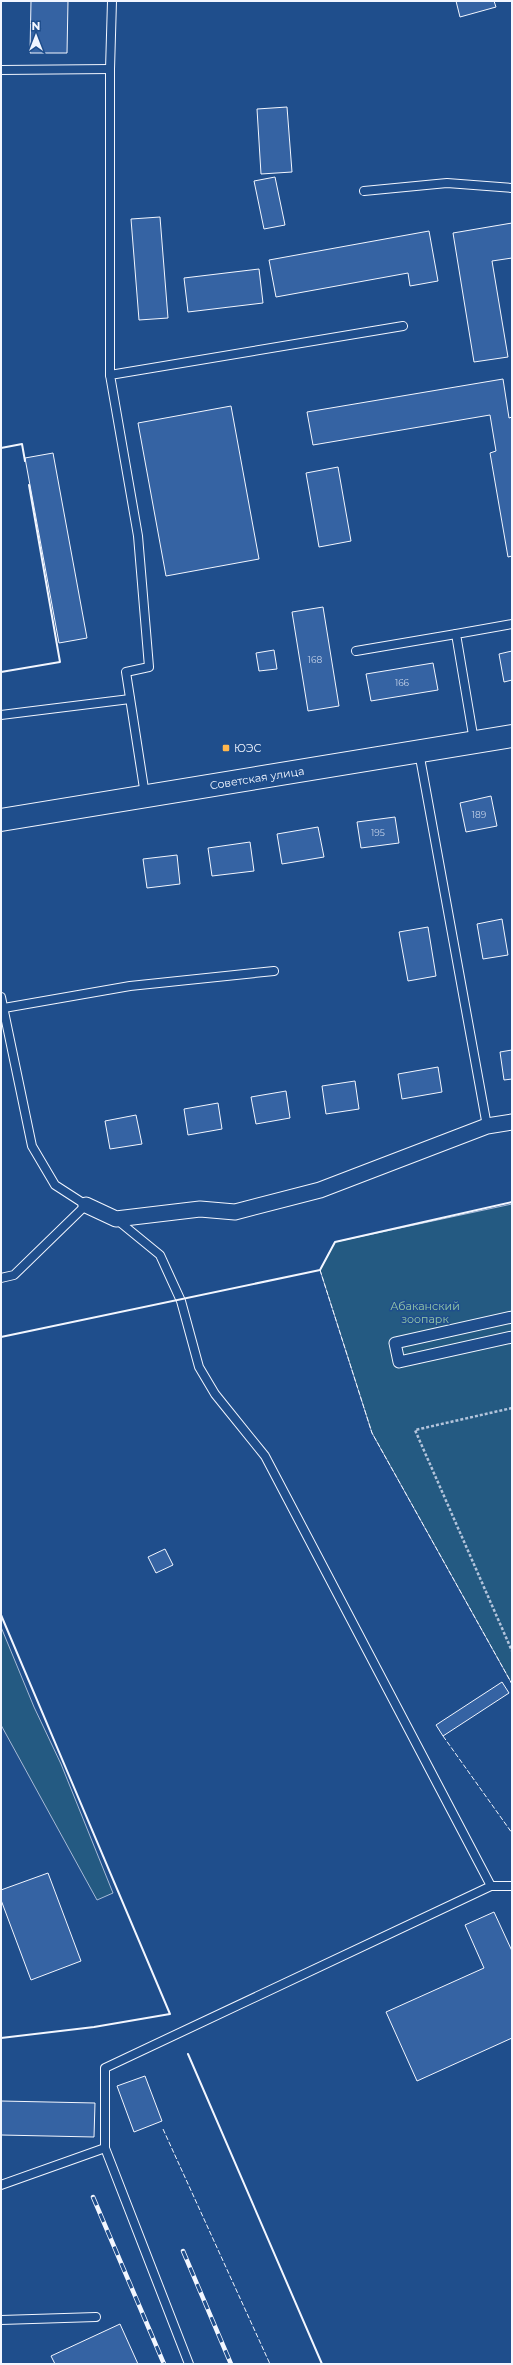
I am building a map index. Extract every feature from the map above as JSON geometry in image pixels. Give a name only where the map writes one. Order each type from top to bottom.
[{"type":"main road","name":"Советская улица","points":[[1,820],[512,736]]},
{"type":"street","points":[[86,1204],[116,1219],[200,1209],[236,1212],[320,1190],[487,1126],[512,1122]]},
{"type":"street","points":[[512,1317],[395,1343],[400,1362],[512,1337]]},
{"type":"lane","points":[[112,1],[110,69],[110,375],[138,536],[149,667],[126,672],[145,796]]},
{"type":"lane","points":[[1,70],[110,69]]},
{"type":"lane","points":[[364,191],[447,183],[512,188]]},
{"type":"lane","points":[[110,375],[403,326]]},
{"type":"lane","points":[[356,651],[512,624]]},
{"type":"lane","points":[[456,634],[474,742]]},
{"type":"lane","points":[[1,716],[130,699]]},
{"type":"lane","points":[[419,751],[487,1126]]},
{"type":"lane","points":[[4,1008],[130,986],[274,971]]},
{"type":"lane","points":[[1,997],[32,1146],[55,1185],[86,1204],[14,1275],[1,1278]]},
{"type":"lane","points":[[116,1219],[160,1255],[181,1300],[199,1367],[215,1394],[265,1456],[491,1886]]},
{"type":"lane","points":[[189,2364],[105,2148],[105,2068],[491,1886],[512,1886]]},
{"type":"lane","points":[[1,2185],[105,2148]]},
{"type":"lane","points":[[1,2320],[96,2317]]},
{"type":"path","points":[[512,1408],[415,1430],[512,1651]]},
{"type":"green space","name":"Абаканский зоопарк","points":[[512,1204],[512,1684],[372,1433],[320,1270],[335,1242]]},
{"type":"green space","points":[[1,1627],[34,1707],[61,1764],[113,1893],[97,1900],[1,1725]]},
{"type":"building","points":[[31,1],[68,1],[67,53],[30,53]]},
{"type":"building","points":[[456,1],[494,1],[496,7],[460,17]]},
{"type":"building","points":[[287,107],[292,172],[261,174],[257,109]]},
{"type":"building","points":[[275,177],[285,225],[264,229],[254,181]]},
{"type":"building","points":[[160,217],[168,318],[139,320],[131,219]]},
{"type":"building","points":[[512,223],[512,258],[492,261],[508,357],[474,362],[453,233]]},
{"type":"building","points":[[429,231],[438,281],[410,286],[408,273],[276,297],[269,260]]},
{"type":"building","points":[[259,269],[263,303],[188,312],[184,278]]},
{"type":"building","points":[[503,379],[509,418],[512,417],[512,556],[508,557],[490,453],[496,451],[490,415],[313,445],[307,412]]},
{"type":"building","points":[[231,406],[259,559],[166,576],[138,423]]},
{"type":"building","points":[[53,453],[87,638],[59,643],[25,458]]},
{"type":"building","points":[[338,467],[351,541],[319,547],[306,473]]},
{"type":"building","points":[[323,607],[339,706],[308,711],[292,612]]},
{"type":"building","points":[[274,650],[277,669],[259,671],[256,653]]},
{"type":"building","points":[[512,651],[512,680],[504,682],[499,654]]},
{"type":"building","points":[[433,663],[438,690],[371,701],[366,674]]},
{"type":"building","points":[[491,796],[497,826],[466,832],[460,803]]},
{"type":"building","points":[[395,817],[399,843],[361,848],[357,822]]},
{"type":"building","points":[[318,827],[324,857],[282,864],[277,834]]},
{"type":"building","points":[[250,842],[254,871],[212,876],[208,848]]},
{"type":"building","points":[[177,855],[180,884],[147,888],[143,859]]},
{"type":"building","points":[[502,919],[508,955],[483,959],[477,924]]},
{"type":"building","points":[[428,927],[436,976],[408,981],[399,932]]},
{"type":"building","points":[[512,1050],[512,1079],[504,1080],[500,1052]]},
{"type":"building","points":[[438,1067],[442,1092],[402,1099],[398,1074]]},
{"type":"building","points":[[355,1081],[359,1109],[326,1114],[322,1086]]},
{"type":"building","points":[[286,1091],[290,1118],[256,1124],[251,1097]]},
{"type":"building","points":[[218,1103],[222,1129],[188,1135],[184,1109]]},
{"type":"building","points":[[136,1115],[142,1144],[110,1149],[105,1121]]},
{"type":"building","points":[[165,1549],[173,1565],[156,1573],[148,1557]]},
{"type":"building","points":[[502,1682],[509,1693],[443,1736],[436,1725]]},
{"type":"building","points":[[48,1873],[81,1961],[31,1980],[1,1900],[1,1890]]},
{"type":"building","points":[[494,1912],[512,1951],[512,2038],[417,2081],[386,2012],[484,1968],[465,1925]]},
{"type":"building","points":[[145,2076],[162,2121],[134,2132],[117,2086]]},
{"type":"building","points":[[1,2101],[95,2103],[94,2137],[1,2135]]},
{"type":"building","points":[[120,2324],[138,2364],[55,2364],[51,2356]]},
{"type":"railway","points":[[93,2197],[164,2364]]},
{"type":"railway","points":[[183,2251],[231,2364]]},
{"type":"fence","points":[[320,1270],[372,1433],[512,1684]]},
{"type":"fence","points":[[443,1736],[512,1833]]},
{"type":"fence","points":[[163,2129],[270,2364]]},
{"type":"wall","points":[[1,448],[22,444],[25,461]]},
{"type":"wall","points":[[1,672],[60,662],[29,485]]},
{"type":"wall","points":[[1,1337],[320,1270],[335,1242],[512,1202]]},
{"type":"wall","points":[[1,1615],[170,2014],[94,2027],[1,2038]]},
{"type":"wall","points":[[188,2054],[322,2364]]},
{"type":"place","name":"ЮЭС","points":[[226,748]]}]
